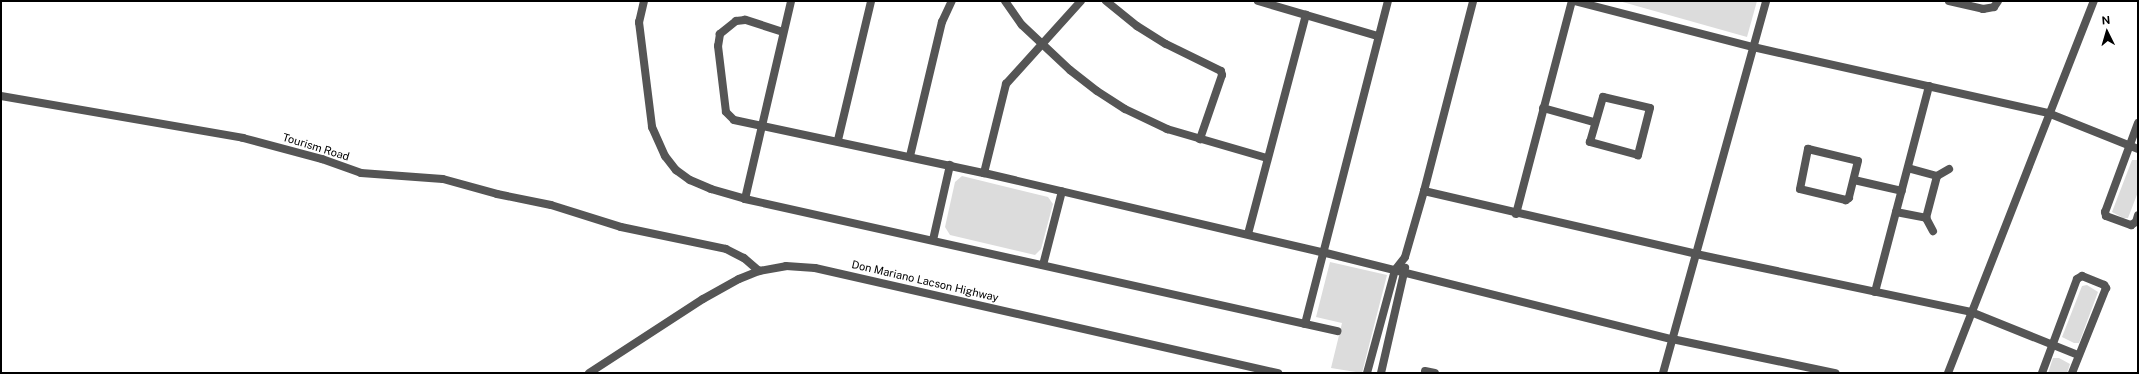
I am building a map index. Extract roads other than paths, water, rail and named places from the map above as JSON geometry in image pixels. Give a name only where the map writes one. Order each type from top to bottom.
[{"type":"street","points":[[644,1],[639,22],[652,127],[665,156],[676,170],[690,180],[711,190],[745,199],[1337,331]]},
{"type":"street","points":[[745,199],[791,1]]},
{"type":"street","points":[[838,140],[871,1]]},
{"type":"street","points":[[910,156],[942,22],[952,1]]},
{"type":"street","points":[[1005,1],[1022,25],[1042,44],[1097,92],[1125,109],[1167,129],[1267,158]]},
{"type":"street","points":[[984,173],[1002,93],[1006,84],[1082,1]]},
{"type":"street","points":[[1106,1],[1137,26],[1166,44],[1221,71],[1222,75],[1200,139]]},
{"type":"street","points":[[1258,1],[1378,36]]},
{"type":"street","points":[[1305,324],[1322,252],[1388,1]]},
{"type":"street","points":[[1381,373],[1405,272],[1405,257],[1424,191],[1473,1]]},
{"type":"street","points":[[1516,214],[1543,108],[1573,1],[1753,47],[2048,113],[2134,148]]},
{"type":"street","points":[[1663,373],[1766,1]]},
{"type":"street","points":[[1949,1],[1983,9],[1994,6],[1998,1]]},
{"type":"street","points":[[1948,373],[2048,113],[2094,1]]},
{"type":"street","points":[[1248,234],[1306,15]]},
{"type":"street","points":[[783,32],[745,20],[736,21],[720,34],[718,46],[726,112],[734,120],[762,127],[838,140],[950,165],[1248,234],[1672,339],[1835,373]]},
{"type":"street","points":[[1875,292],[1929,86]]},
{"type":"street","name":"Tourism Road","points":[[1,96],[243,138],[322,159],[360,173],[443,178],[497,194],[551,205],[621,227],[726,249],[744,258],[759,271]]},
{"type":"street","points":[[1603,98],[1650,108],[1639,154],[1636,156],[1590,142],[1594,122],[1603,98]]},
{"type":"street","points":[[1543,108],[1594,122]]},
{"type":"street","points":[[2138,123],[2134,148],[2105,214],[2131,224],[2136,222],[2138,215]]},
{"type":"street","points":[[1809,148],[1857,160],[1854,180],[1849,198],[1846,200],[1800,189],[1799,186],[1809,148]]},
{"type":"street","points":[[933,240],[950,165]]},
{"type":"street","points":[[1908,168],[1937,176]]},
{"type":"street","points":[[1933,231],[1926,218],[1937,176],[1949,169]]},
{"type":"street","points":[[1854,180],[1902,191]]},
{"type":"street","points":[[1043,265],[1062,191]]},
{"type":"street","points":[[1424,191],[1516,214],[1696,254],[1971,312],[2078,355]]},
{"type":"street","points":[[1896,212],[1926,218]]},
{"type":"street","points":[[1367,373],[1395,270],[1405,257]]},
{"type":"street","name":"Don Mariano Lacson Highway","points":[[589,373],[703,299],[759,271],[786,266],[815,268],[1278,373]]},
{"type":"street","points":[[2042,373],[2079,277],[2104,285],[2106,288],[2072,373]]},
{"type":"street","points":[[1425,371],[1435,373]]}]
